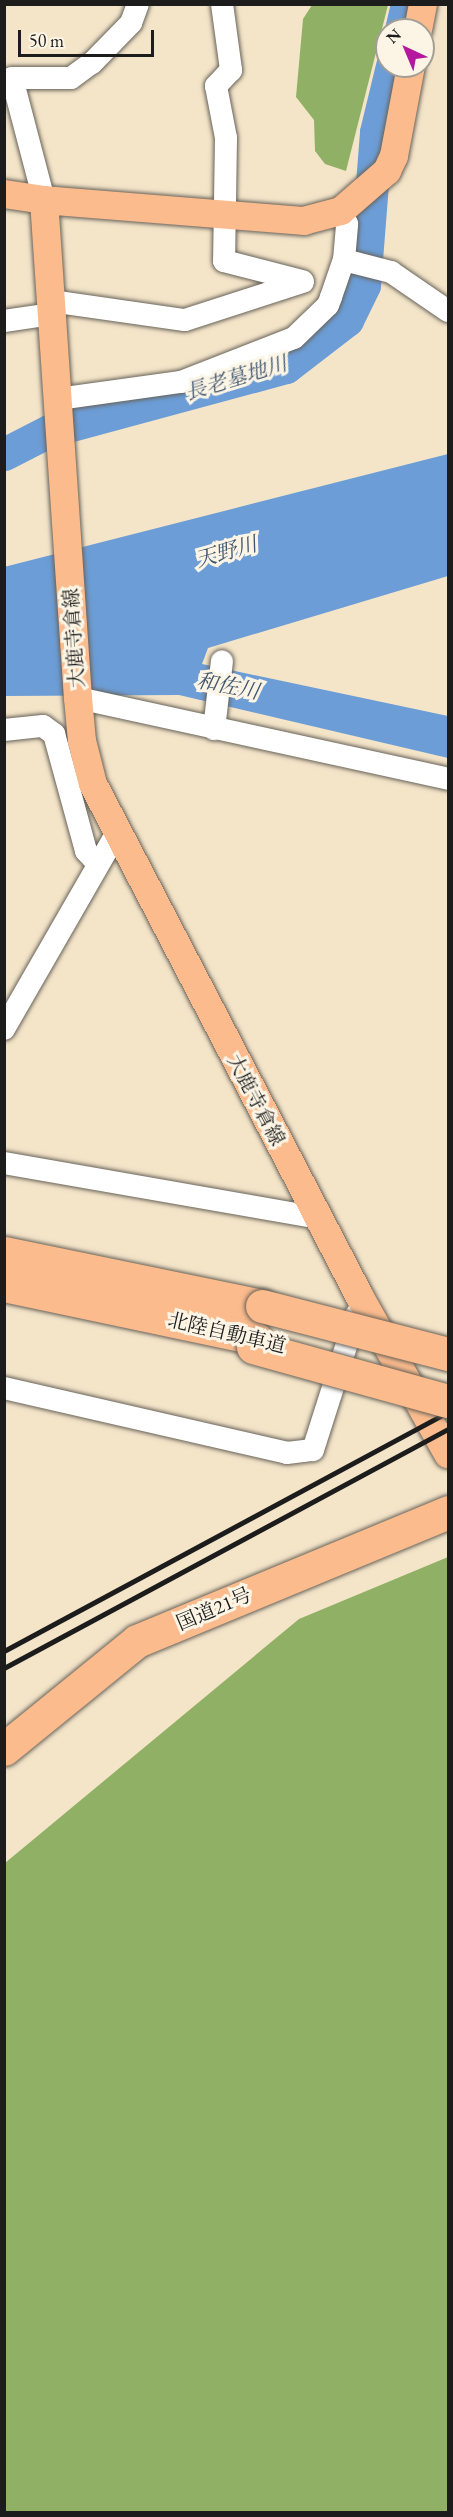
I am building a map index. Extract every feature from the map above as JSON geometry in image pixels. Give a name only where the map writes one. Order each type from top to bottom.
[{"type":"highway","name":"北陸自動車道","points":[[4,1253],[262,1306],[448,1354]]},
{"type":"highway","name":"北陸自動車道","points":[[4,1285],[98,1304],[448,1388]]},
{"type":"highway","points":[[366,1332],[448,1348]]},
{"type":"highway","points":[[254,1343],[448,1401]]},
{"type":"highway","name":"国道21号","points":[[4,1749],[137,1641],[448,1512]]},
{"type":"main road","points":[[4,194],[44,200],[304,221],[345,208],[387,171],[394,156],[409,78]]},
{"type":"main road","name":"大鹿寺倉線","points":[[44,200],[77,692],[82,741],[93,784],[116,834],[318,1218],[448,1454]]},
{"type":"street","points":[[44,200],[12,78],[71,78],[92,63],[135,14],[140,23],[153,4]]},
{"type":"street","points":[[222,4],[231,70],[216,86],[226,138],[224,261],[302,281],[331,297]]},
{"type":"street","points":[[58,399],[181,382],[294,338],[328,305],[347,261],[345,208]]},
{"type":"street","points":[[347,261],[384,270],[448,311]]},
{"type":"street","points":[[4,321],[52,308],[185,320],[302,281]]},
{"type":"street","points":[[214,721],[222,661]]},
{"type":"street","points":[[77,692],[214,721],[448,779]]},
{"type":"street","points":[[4,730],[43,726],[54,734],[86,851],[97,863]]},
{"type":"street","points":[[4,1029],[97,863],[116,834]]},
{"type":"street","points":[[4,1163],[318,1218]]},
{"type":"street","points":[[4,1388],[287,1453],[313,1450],[361,1299]]},
{"type":"green space","points":[[312,5],[388,5],[385,18],[375,18],[375,56],[346,171],[325,164],[315,151],[314,120],[296,97],[303,19]]},
{"type":"green space","points":[[448,1557],[448,2512],[5,2512],[5,1863],[299,1619]]},
{"type":"water","points":[[448,454],[448,576],[208,648],[202,664],[448,716],[448,758],[179,695],[5,696],[4,567]]},
{"type":"waterway","name":"長老墓地川","points":[[404,18],[407,4]]},
{"type":"waterway","name":"長老墓地川","points":[[4,454],[49,431],[286,367],[347,320],[364,285],[376,132],[389,78]]},
{"type":"railway","points":[[4,1651],[448,1412]]},
{"type":"railway","points":[[4,1668],[448,1429]]},
{"type":"water label","name":"天野川","points":[[226,552]]},
{"type":"water label","name":"和佐川","points":[[228,686]]}]
